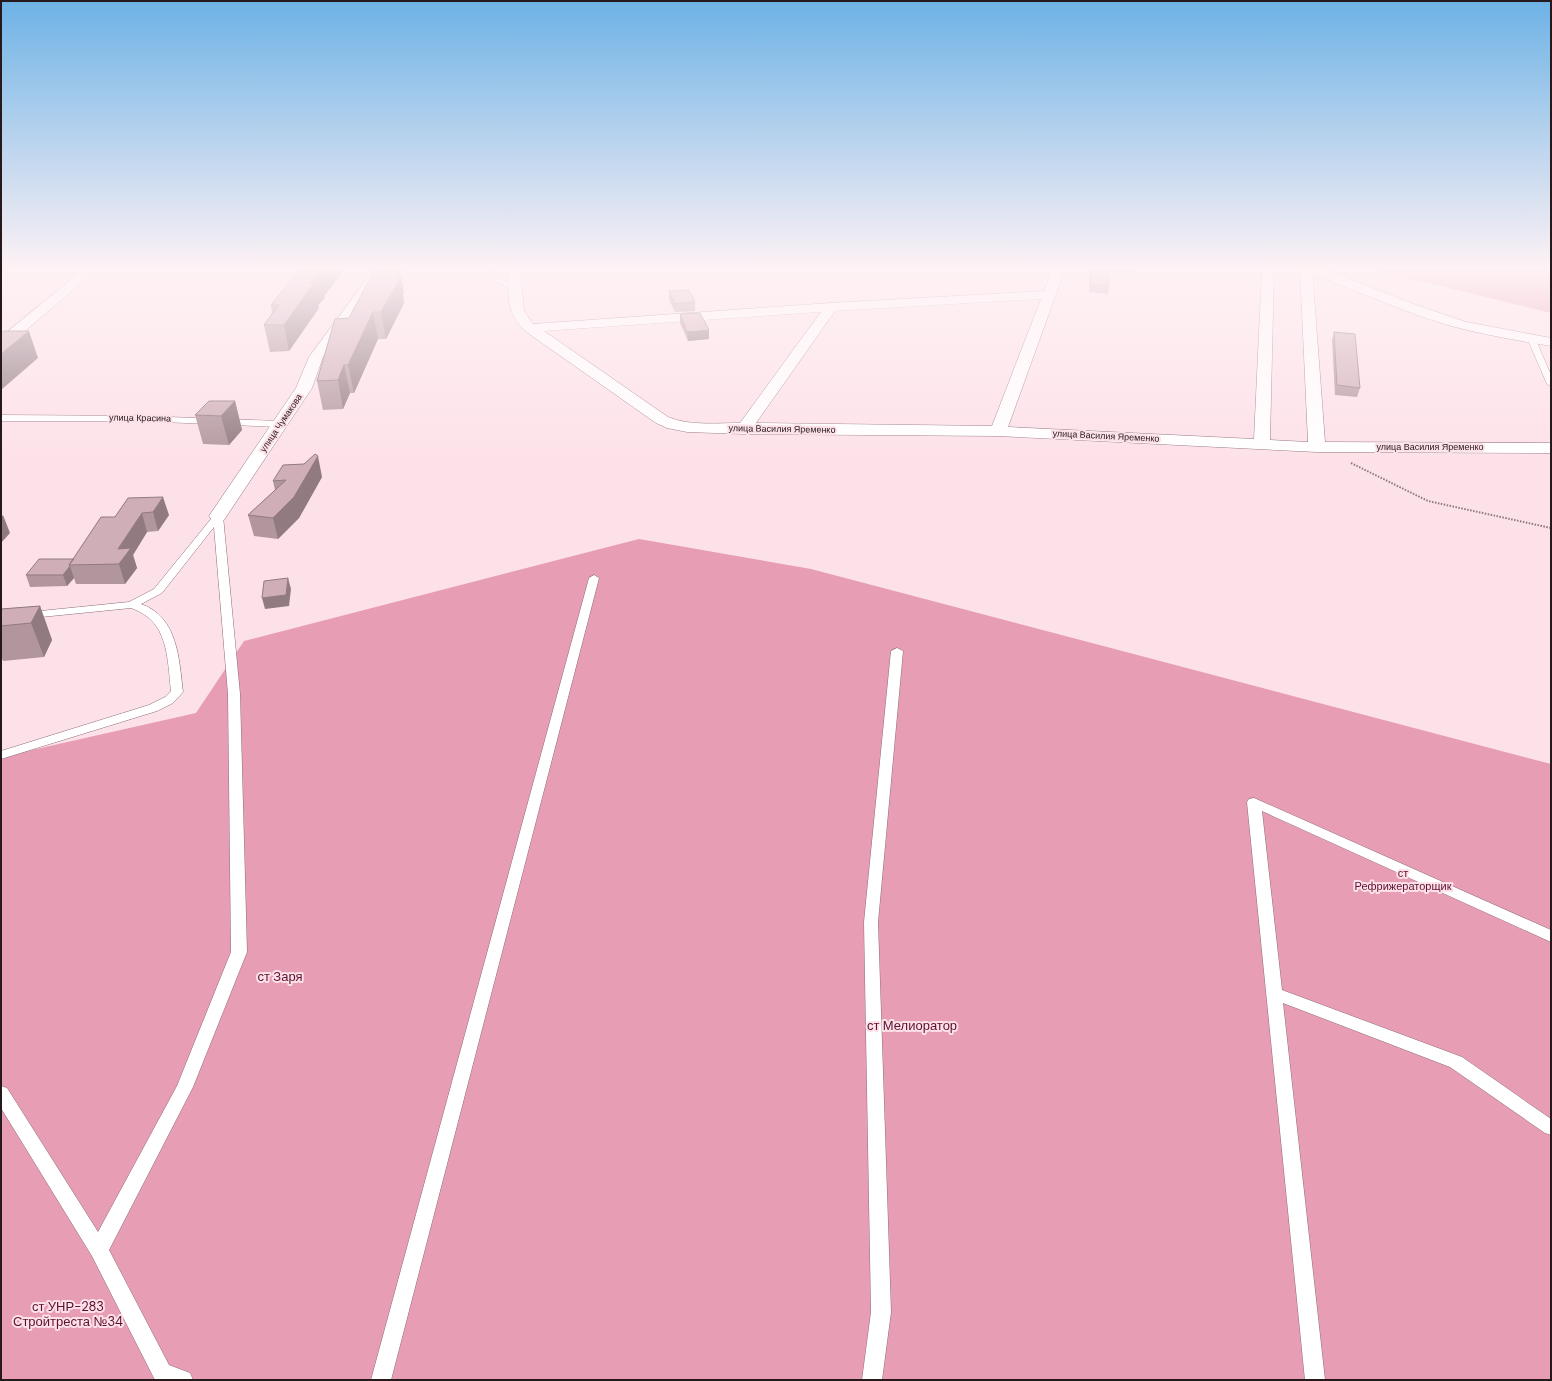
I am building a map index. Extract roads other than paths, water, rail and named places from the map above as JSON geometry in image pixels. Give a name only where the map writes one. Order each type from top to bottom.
[{"type":"street","points":[[1,344],[14,333]]},
{"type":"street","name":"улица Чумакова","points":[[218,516],[304,388],[316,357],[333,333]]},
{"type":"street","name":"улица Василия Яременко","points":[[538,333],[662,420],[673,425],[687,427],[744,429],[998,431],[1317,447],[1551,448]]},
{"type":"street","points":[[744,429],[812,333]]},
{"type":"street","points":[[998,431],[1034,333]]},
{"type":"street","points":[[1262,444],[1266,333]]},
{"type":"street","points":[[1310,333],[1317,447]]},
{"type":"street","points":[[1508,333],[1551,342]]},
{"type":"lane","points":[[1531,338],[1551,384]]},
{"type":"lane","name":"улица Красина","points":[[1,418],[213,420],[279,424]]},
{"type":"lane","points":[[132,605],[158,591],[218,516]]},
{"type":"lane","points":[[99,1250],[185,1087],[239,952],[234,694],[218,516]]},
{"type":"lane","points":[[381,1380],[594,578]]},
{"type":"lane","points":[[1,618],[132,605],[146,609],[155,616],[167,632],[174,661],[177,692],[169,700],[153,708],[1,755]]},
{"type":"lane","points":[[872,1380],[881,1312],[871,922],[897,651]]},
{"type":"lane","points":[[1315,1380],[1254,802],[1551,936]]},
{"type":"lane","points":[[1274,993],[1456,1062],[1551,1128]]},
{"type":"lane","points":[[2,1099],[99,1250],[163,1376],[183,1380]]},
{"type":"park label","name":"ст Рефрижераторщик","points":[[1403,879]]},
{"type":"park label","name":"ст Заря","points":[[280,976]]},
{"type":"park label","name":"ст Мелиоратор","points":[[912,1025]]},
{"type":"park label","name":"ст УНР-283 Стройтреста №34","points":[[68,1314]]}]
